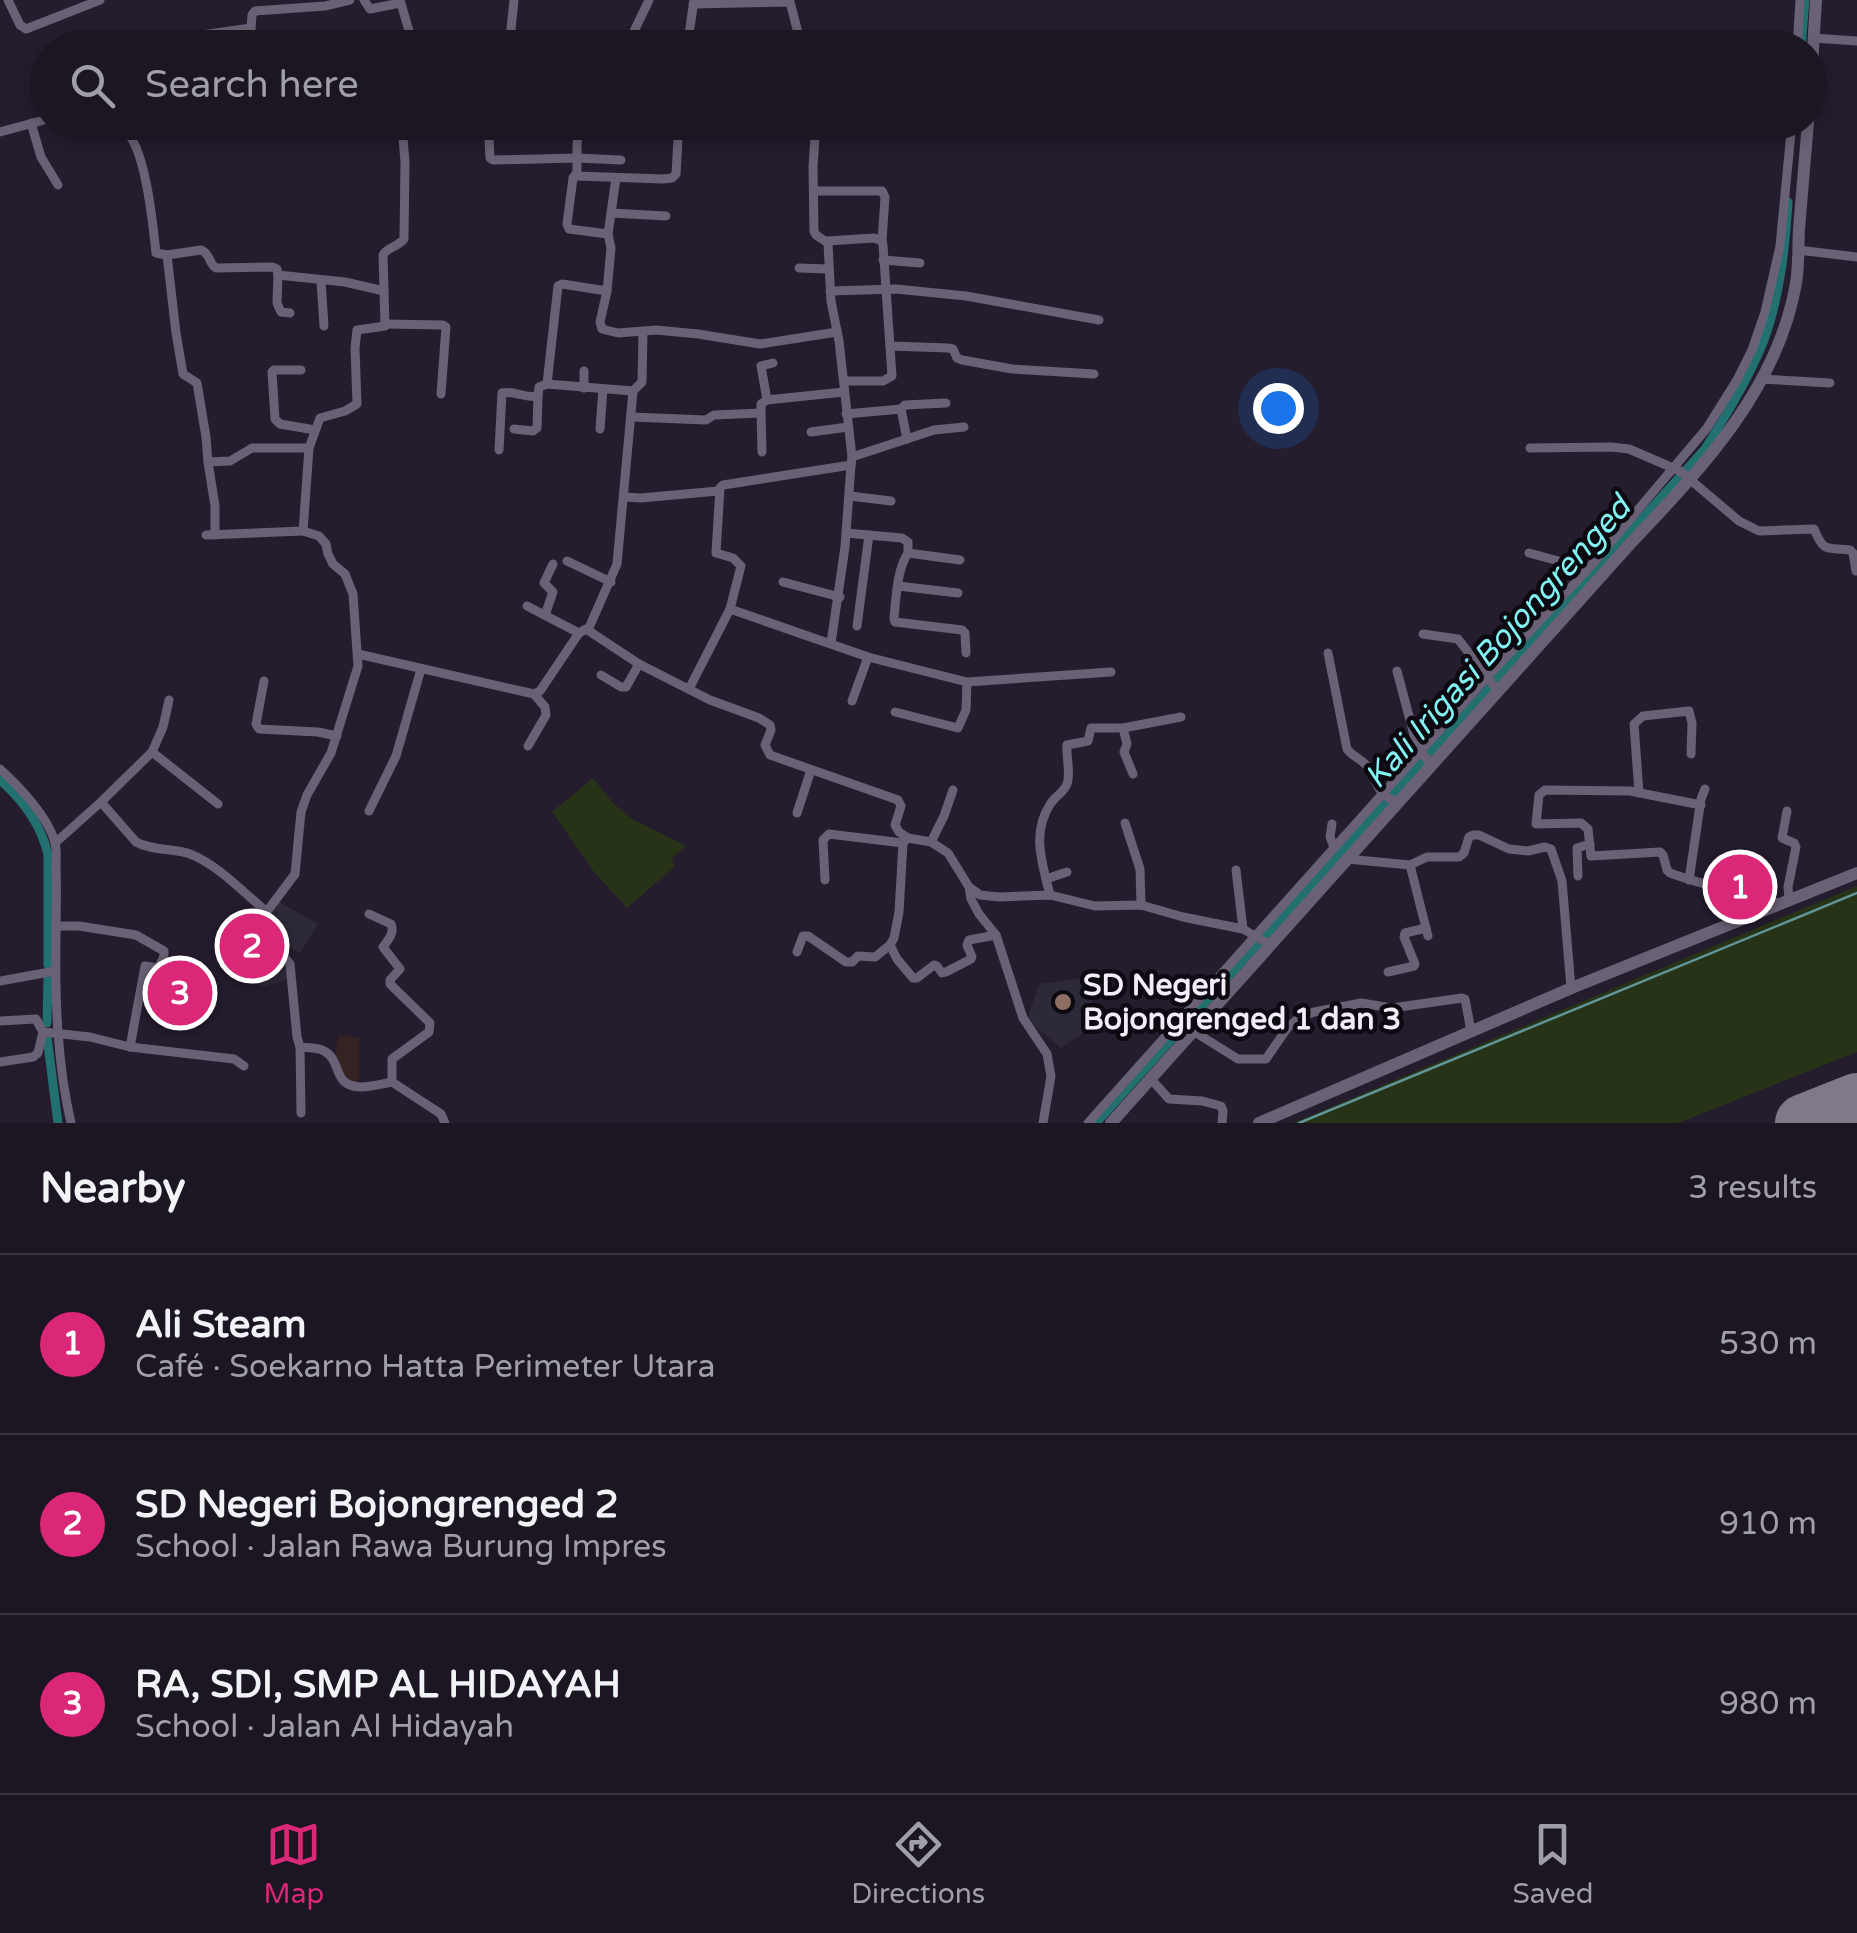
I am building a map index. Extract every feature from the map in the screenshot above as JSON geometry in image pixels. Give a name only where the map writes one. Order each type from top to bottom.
[{"type":"main road","points":[[1810,30],[1806,19],[1816,0]]},
{"type":"main road","points":[[1111,1123],[1122,1097],[1151,1079],[1194,1031],[1263,940],[1346,860],[1390,799],[1432,764],[1492,684],[1683,474],[1738,420],[1786,321],[1796,282],[1807,140]]},
{"type":"main road","points":[[1259,1123],[1571,988],[1857,873]]},
{"type":"street","points":[[8,0],[26,29],[100,0]]},
{"type":"street","points":[[237,30],[251,28],[256,11],[325,6],[350,0]]},
{"type":"street","points":[[364,0],[370,8],[400,2],[409,30]]},
{"type":"street","points":[[511,30],[514,0]]},
{"type":"street","points":[[635,30],[648,0]]},
{"type":"street","points":[[1800,0],[1806,19],[1803,30]]},
{"type":"street","points":[[690,30],[694,2],[790,2],[797,30]]},
{"type":"street","points":[[1827,39],[1857,40]]},
{"type":"street","points":[[0,132],[30,123]]},
{"type":"street","points":[[36,140],[40,157],[58,186]]},
{"type":"street","points":[[131,140],[138,155],[156,253],[201,250],[216,268],[273,267],[278,275],[277,306],[290,313]]},
{"type":"street","points":[[386,324],[382,255],[404,238],[403,140]]},
{"type":"street","points":[[489,140],[493,160],[621,160]]},
{"type":"street","points":[[578,140],[566,224],[569,229],[608,234]]},
{"type":"street","points":[[576,174],[674,178],[677,140]]},
{"type":"street","points":[[814,140],[814,231],[827,241],[882,240]]},
{"type":"street","points":[[1578,590],[1588,569],[1683,474],[1752,350],[1780,246],[1790,140]]},
{"type":"street","points":[[616,178],[602,328],[618,333],[656,330],[698,334],[760,344],[838,332]]},
{"type":"street","points":[[762,452],[761,413],[766,400],[889,380],[892,372],[882,240],[885,197],[882,191],[815,191]]},
{"type":"street","points":[[611,213],[666,216]]},
{"type":"street","points":[[827,241],[852,461],[840,597],[831,643]]},
{"type":"street","points":[[1798,250],[1857,256]]},
{"type":"street","points":[[167,255],[183,374],[196,384],[206,437],[214,506],[211,535],[303,531],[319,536],[354,594],[358,666],[337,736],[301,812],[295,874],[262,918],[264,932],[290,964],[300,1047],[301,1113]]},
{"type":"street","points":[[883,260],[920,264]]},
{"type":"street","points":[[799,268],[828,269]]},
{"type":"street","points":[[278,275],[345,282],[384,291]]},
{"type":"street","points":[[321,281],[324,326]]},
{"type":"street","points":[[546,384],[558,286],[607,290]]},
{"type":"street","points":[[830,291],[884,289],[966,296],[1099,320]]},
{"type":"street","points":[[303,531],[309,448],[320,418],[357,404],[357,330],[382,328],[386,324],[443,325],[446,328],[442,394]]},
{"type":"street","points":[[534,694],[583,632],[611,582],[619,554],[633,392],[642,382],[643,332]]},
{"type":"street","points":[[890,346],[948,348],[962,360],[1012,369],[1094,374]]},
{"type":"street","points":[[766,400],[762,366],[773,364]]},
{"type":"street","points":[[301,370],[272,372],[275,420],[315,430]]},
{"type":"street","points":[[584,371],[584,388]]},
{"type":"street","points":[[1761,379],[1830,383]]},
{"type":"street","points":[[514,429],[538,428],[539,387],[546,384],[633,392]]},
{"type":"street","points":[[600,429],[603,389]]},
{"type":"street","points":[[499,450],[502,392],[538,396]]},
{"type":"street","points":[[846,414],[946,403]]},
{"type":"street","points":[[901,409],[907,440]]},
{"type":"street","points":[[632,417],[706,420],[714,415],[761,413]]},
{"type":"street","points":[[689,689],[730,609],[741,566],[733,558],[716,552],[718,491],[723,485],[852,461],[934,430],[964,427]]},
{"type":"street","points":[[811,432],[848,428]]},
{"type":"street","points":[[208,462],[230,461],[252,448],[309,448]]},
{"type":"street","points":[[1530,448],[1621,448],[1683,474],[1739,520],[1760,531],[1814,529],[1823,547],[1850,550],[1856,571]]},
{"type":"street","points":[[624,497],[718,491]]},
{"type":"street","points":[[850,496],[891,502]]},
{"type":"street","points":[[846,533],[902,538],[908,542],[898,586],[896,622],[962,630],[966,653]]},
{"type":"street","points":[[857,626],[870,535]]},
{"type":"street","points":[[908,553],[960,560]]},
{"type":"street","points":[[1529,553],[1588,569]]},
{"type":"street","points":[[568,562],[611,582]]},
{"type":"street","points":[[544,615],[552,592],[544,580],[552,564]]},
{"type":"street","points":[[783,582],[840,597]]},
{"type":"street","points":[[898,586],[958,593]]},
{"type":"street","points":[[527,606],[724,706],[765,721],[771,730],[765,745],[770,755],[898,800],[901,806],[895,825],[906,840],[899,912],[890,945],[875,957],[858,956],[846,962],[803,936],[797,952]]},
{"type":"street","points":[[730,609],[868,657],[967,682],[1111,672]]},
{"type":"street","points":[[1088,1123],[1122,1097],[1263,940],[1334,847],[1390,799],[1420,754],[1492,684],[1458,639],[1423,634]]},
{"type":"street","points":[[1328,653],[1347,749],[1365,764],[1390,799]]},
{"type":"street","points":[[358,654],[534,694],[546,707],[546,714],[528,746]]},
{"type":"street","points":[[852,702],[868,657]]},
{"type":"street","points":[[601,675],[626,686],[639,664]]},
{"type":"street","points":[[370,811],[396,756],[421,669]]},
{"type":"street","points":[[1397,670],[1420,754],[1432,764]]},
{"type":"street","points":[[264,681],[256,724],[259,729],[337,736]]},
{"type":"street","points":[[895,712],[958,728],[966,710],[967,682]]},
{"type":"street","points":[[56,843],[152,752],[169,700]]},
{"type":"street","points":[[1638,794],[1634,724],[1638,719],[1689,711],[1690,754]]},
{"type":"street","points":[[1050,894],[1038,841],[1042,822],[1068,780],[1067,745],[1088,740],[1091,728],[1122,728],[1181,717]]},
{"type":"street","points":[[1122,728],[1128,744],[1124,752],[1133,774]]},
{"type":"street","points":[[152,752],[218,804]]},
{"type":"street","points":[[0,769],[19,785],[56,843],[55,971],[64,1091],[71,1123]]},
{"type":"street","points":[[797,813],[811,770]]},
{"type":"street","points":[[1536,848],[1539,796],[1545,790],[1590,789],[1701,805]]},
{"type":"street","points":[[1689,880],[1705,789]]},
{"type":"street","points":[[930,842],[954,790]]},
{"type":"street","points":[[100,802],[142,846],[196,856],[267,912]]},
{"type":"street","points":[[1536,824],[1582,824],[1588,830],[1593,857],[1660,852],[1667,870],[1689,880],[1785,902],[1796,847],[1782,838],[1787,811]]},
{"type":"street","points":[[1125,823],[1140,869],[1141,905]]},
{"type":"street","points":[[1332,824],[1330,837],[1334,847]]},
{"type":"street","points":[[825,880],[823,840],[829,834],[930,842],[948,854],[969,887],[980,895],[1050,894],[1096,906],[1141,905],[1243,929],[1263,940]]},
{"type":"street","points":[[1346,860],[1410,865],[1426,857],[1458,857],[1473,835],[1510,849],[1551,849],[1562,881],[1571,988]]},
{"type":"street","points":[[1578,876],[1577,848],[1590,844]]},
{"type":"street","points":[[1388,972],[1414,966],[1405,933],[1427,932],[1410,865]]},
{"type":"street","points":[[1236,870],[1243,929]]},
{"type":"street","points":[[1046,879],[1067,872]]},
{"type":"street","points":[[969,887],[979,914],[996,935],[1023,1018],[1047,1054],[1052,1076],[1043,1123]]},
{"type":"street","points":[[369,914],[392,927],[383,947],[400,968],[390,984],[431,1027],[392,1059],[392,1082]]},
{"type":"street","points":[[56,926],[136,936],[164,951],[158,968],[145,966],[130,1047]]},
{"type":"street","points":[[890,945],[897,959],[917,978],[934,965],[942,973],[971,960],[966,944],[969,940],[996,935]]},
{"type":"street","points":[[0,981],[55,971]]},
{"type":"street","points":[[1194,1031],[1238,1060],[1266,1059],[1288,1027],[1314,1012],[1371,1003],[1392,1008],[1462,998],[1471,1031]]},
{"type":"street","points":[[0,1021],[36,1020],[43,1032],[34,1058],[0,1062]]},
{"type":"street","points":[[43,1032],[130,1047],[234,1058],[244,1066]]},
{"type":"street","points":[[300,1047],[326,1052],[348,1085],[392,1082],[441,1114],[445,1123]]},
{"type":"street","points":[[1151,1079],[1169,1099],[1220,1106],[1222,1123]]},
{"type":"shaded area","points":[[276,900],[318,924],[300,953],[268,933],[263,922]]},
{"type":"shaded area","points":[[247,924],[262,933],[284,960],[291,978],[263,987],[219,966]]},
{"type":"shaded area","points":[[165,962],[202,973],[200,1020],[155,1014]]},
{"type":"shaded area","name":"SD Negeri Bojongrenged 1 dan 3","points":[[1090,977],[1095,1025],[1061,1048],[1027,1020],[1039,984]]},
{"type":"shaded area","points":[[338,1036],[359,1037],[359,1082],[343,1080],[335,1060]]},
{"type":"green space","points":[[593,778],[632,819],[686,846],[672,858],[674,867],[627,908],[594,872],[552,812]]},
{"type":"green space","points":[[1857,886],[1857,1052],[1678,1123],[1293,1123]]},
{"type":"waterway","name":"Kali Irigasi Bojongrenged","points":[[1802,30],[1805,0]]},
{"type":"waterway","name":"Kali Irigasi Bojongrenged","points":[[1096,1123],[1705,449],[1764,340],[1781,272],[1788,202]]},
{"type":"waterway","points":[[0,780],[30,814],[48,855],[48,965]]},
{"type":"waterway","points":[[1299,1123],[1857,893]]},
{"type":"waterway","points":[[47,1023],[48,979]]},
{"type":"waterway","points":[[47,1037],[58,1123]]},
{"type":"taxiway","points":[[1810,1121],[1842,1113],[1857,1116]]},
{"type":"runway","points":[[1804,1123],[1857,1102]]},
{"type":"place","name":"Ali Steam","points":[[1740,887]]},
{"type":"place","name":"SD Negeri Bojongrenged 2","points":[[252,946]]},
{"type":"place","name":"RA, SDI, SMP AL HIDAYAH","points":[[180,993]]},
{"type":"place","name":"SD Negeri Bojongrenged 1 dan 3","points":[[1063,1002]]}]
